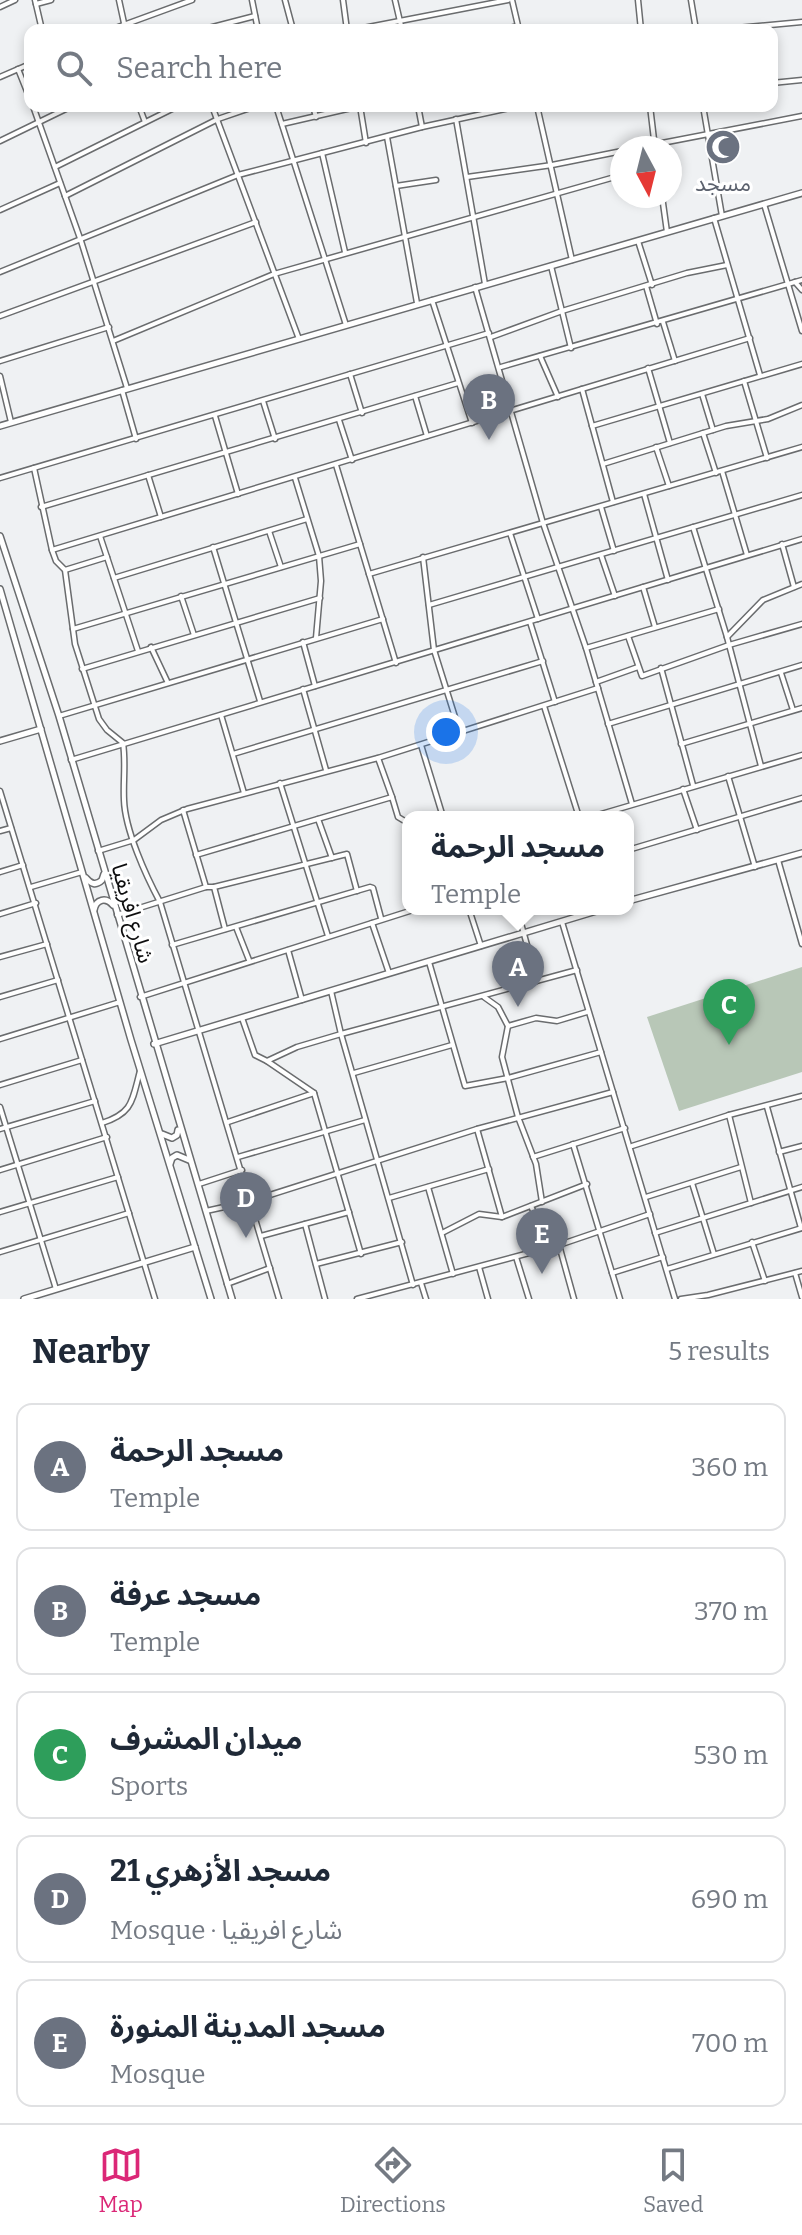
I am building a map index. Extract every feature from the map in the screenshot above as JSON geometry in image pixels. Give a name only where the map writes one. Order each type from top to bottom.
[{"type":"street","points":[[0,7],[15,0]]},
{"type":"street","points":[[41,24],[36,2],[51,0]]},
{"type":"street","points":[[119,0],[124,23],[192,0]]},
{"type":"street","points":[[252,0],[257,24]]},
{"type":"street","points":[[285,0],[291,24]]},
{"type":"street","points":[[343,0],[349,24]]},
{"type":"street","points":[[395,0],[401,24]]},
{"type":"street","points":[[380,24],[510,0],[518,24]]},
{"type":"street","points":[[638,0],[640,24]]},
{"type":"street","points":[[691,0],[695,24]]},
{"type":"street","points":[[224,24],[255,16]]},
{"type":"street","points":[[778,24],[802,22]]},
{"type":"street","points":[[0,77],[24,66]]},
{"type":"street","points":[[18,69],[24,84]]},
{"type":"street","points":[[778,82],[802,80]]},
{"type":"street","points":[[35,112],[109,327],[136,439]]},
{"type":"street","points":[[0,141],[60,112]]},
{"type":"street","points":[[141,112],[145,122]]},
{"type":"street","points":[[54,167],[166,112]]},
{"type":"street","points":[[215,112],[299,339]]},
{"type":"street","points":[[65,196],[218,119],[238,112]]},
{"type":"street","points":[[278,112],[346,325]]},
{"type":"street","points":[[315,112],[316,117]]},
{"type":"street","points":[[282,124],[336,112]]},
{"type":"street","points":[[361,112],[366,143]]},
{"type":"street","points":[[419,112],[422,127]]},
{"type":"street","points":[[0,272],[238,175],[292,159],[490,112]]},
{"type":"street","points":[[539,112],[572,260]]},
{"type":"street","points":[[651,112],[654,136]]},
{"type":"street","points":[[704,112],[722,216]]},
{"type":"street","points":[[682,139],[802,116]]},
{"type":"street","points":[[456,119],[485,284]]},
{"type":"street","points":[[387,137],[417,303]]},
{"type":"street","points":[[322,153],[345,253]]},
{"type":"street","points":[[465,177],[610,153]]},
{"type":"street","points":[[113,341],[274,274],[610,178]]},
{"type":"street","points":[[396,186],[436,180]]},
{"type":"street","points":[[0,210],[60,183]]},
{"type":"street","points":[[0,426],[802,193]]},
{"type":"street","points":[[764,204],[802,331]]},
{"type":"street","points":[[664,208],[667,232]]},
{"type":"street","points":[[714,218],[760,375]]},
{"type":"street","points":[[0,316],[256,222]]},
{"type":"street","points":[[637,240],[657,324]]},
{"type":"street","points":[[0,478],[446,345],[490,335],[687,273],[727,265]]},
{"type":"street","points":[[551,266],[571,348]]},
{"type":"street","points":[[500,367],[802,280]]},
{"type":"street","points":[[795,282],[802,290]]},
{"type":"street","points":[[475,287],[543,523],[586,648],[632,804]]},
{"type":"street","points":[[432,299],[472,423]]},
{"type":"street","points":[[663,322],[675,361]]},
{"type":"street","points":[[0,361],[109,327]]},
{"type":"street","points":[[52,550],[750,338]]},
{"type":"street","points":[[540,356],[558,397]]},
{"type":"street","points":[[592,426],[802,364]]},
{"type":"street","points":[[648,368],[670,443]]},
{"type":"street","points":[[350,374],[362,413]]},
{"type":"street","points":[[0,376],[11,422]]},
{"type":"street","points":[[744,381],[767,458]]},
{"type":"street","points":[[41,507],[458,383]]},
{"type":"street","points":[[582,389],[614,503]]},
{"type":"street","points":[[702,394],[713,430]]},
{"type":"street","points":[[415,396],[427,436]]},
{"type":"street","points":[[263,401],[275,439]]},
{"type":"street","points":[[603,464],[713,430],[757,422],[802,405]]},
{"type":"street","points":[[215,416],[238,494]]},
{"type":"street","points":[[339,420],[352,460]]},
{"type":"street","points":[[703,433],[736,514],[747,555]]},
{"type":"street","points":[[656,447],[669,486]]},
{"type":"street","points":[[369,574],[802,447]]},
{"type":"street","points":[[336,465],[396,663]]},
{"type":"street","points":[[34,468],[52,550],[56,561],[65,570],[82,669],[99,719],[123,743],[126,761],[124,805],[186,984],[279,1299]]},
{"type":"street","points":[[148,475],[161,517]]},
{"type":"street","points":[[295,478],[319,556],[320,598],[316,638]]},
{"type":"street","points":[[644,494],[668,580]]},
{"type":"street","points":[[429,605],[802,495]]},
{"type":"street","points":[[600,506],[614,551]]},
{"type":"street","points":[[114,578],[307,519]]},
{"type":"street","points":[[693,527],[741,684],[761,766]]},
{"type":"street","points":[[269,530],[281,567]]},
{"type":"street","points":[[510,533],[538,619]]},
{"type":"street","name":"شارع افريقيا","points":[[0,536],[59,716],[232,1299]]},
{"type":"street","points":[[100,536],[138,651]]},
{"type":"street","points":[[71,760],[802,539]]},
{"type":"street","points":[[73,629],[360,544]]},
{"type":"street","points":[[782,544],[794,587]]},
{"type":"street","points":[[213,547],[260,701]]},
{"type":"street","points":[[601,555],[615,596]]},
{"type":"street","points":[[65,570],[107,557]]},
{"type":"street","points":[[423,557],[434,650],[460,733]]},
{"type":"street","points":[[727,637],[763,600],[802,584]]},
{"type":"street","points":[[643,587],[655,628]]},
{"type":"street","name":"شارع افريقيا","points":[[1,593],[120,1002],[211,1299]]},
{"type":"street","points":[[181,596],[194,635]]},
{"type":"street","points":[[82,669],[320,598]]},
{"type":"street","points":[[586,648],[719,609]]},
{"type":"street","points":[[59,716],[383,619]]},
{"type":"street","points":[[530,622],[555,702]]},
{"type":"street","points":[[628,636],[642,676],[729,645],[802,624]]},
{"type":"street","points":[[303,642],[315,686]]},
{"type":"street","points":[[151,647],[167,682]]},
{"type":"street","points":[[233,754],[543,661]]},
{"type":"street","points":[[608,724],[802,665]]},
{"type":"street","points":[[596,682],[638,667]]},
{"type":"street","points":[[661,668],[693,786]]},
{"type":"street","points":[[781,673],[793,710]]},
{"type":"street","points":[[98,851],[134,840],[161,820],[183,810],[378,758],[598,688]]},
{"type":"street","points":[[303,689],[326,770]]},
{"type":"street","points":[[544,706],[577,811]]},
{"type":"street","points":[[681,744],[802,708]]},
{"type":"street","points":[[220,714],[244,793]]},
{"type":"street","points":[[0,741],[41,729]]},
{"type":"street","points":[[421,745],[441,811]]},
{"type":"street","points":[[612,811],[802,755]]},
{"type":"street","points":[[378,758],[398,817],[402,819]]},
{"type":"street","points":[[728,776],[755,867]]},
{"type":"street","points":[[280,783],[328,936]]},
{"type":"street","points":[[683,789],[697,830]]},
{"type":"street","points":[[0,792],[155,1299]]},
{"type":"street","points":[[196,855],[392,797]]},
{"type":"street","points":[[634,848],[802,798]]},
{"type":"street","points":[[183,810],[206,887]]},
{"type":"street","points":[[318,818],[332,858]]},
{"type":"street","points":[[0,831],[11,828]]},
{"type":"street","points":[[634,899],[802,853]]},
{"type":"street","points":[[95,912],[96,904],[101,900],[110,902],[116,912],[347,854],[357,891]]},
{"type":"street","points":[[778,860],[802,944]]},
{"type":"street","points":[[0,872],[23,865]]},
{"type":"street","points":[[31,887],[83,873],[89,882],[97,883],[103,878],[103,869]]},
{"type":"street","points":[[214,887],[225,929]]},
{"type":"street","points":[[172,945],[372,887],[381,918]]},
{"type":"street","points":[[0,914],[36,903]]},
{"type":"street","points":[[140,997],[402,913]]},
{"type":"street","points":[[471,915],[481,946]]},
{"type":"street","points":[[519,915],[537,981]]},
{"type":"street","points":[[154,1044],[584,915]]},
{"type":"street","points":[[562,922],[666,1269],[678,1299],[708,1295],[802,1271]]},
{"type":"street","points":[[372,923],[389,974]]},
{"type":"street","points":[[236,927],[249,960]]},
{"type":"street","points":[[0,957],[47,944]]},
{"type":"street","points":[[288,950],[302,1000]]},
{"type":"street","points":[[429,962],[465,1086],[508,1078],[602,1052]]},
{"type":"street","points":[[267,1061],[297,1047],[341,1034],[577,970]]},
{"type":"street","points":[[0,997],[58,980]]},
{"type":"street","points":[[331,990],[413,1285]]},
{"type":"street","points":[[483,996],[498,1007],[508,1026],[502,1057],[518,1117],[533,1157],[542,1202]]},
{"type":"street","points":[[0,1039],[120,1002]]},
{"type":"street","points":[[508,1026],[536,1018],[557,1021],[588,1012]]},
{"type":"street","points":[[242,1018],[255,1055],[314,1093],[361,1254]]},
{"type":"street","points":[[353,1074],[452,1045]]},
{"type":"street","points":[[0,1085],[82,1060]]},
{"type":"street","points":[[102,1123],[119,1117],[127,1110],[140,1069]]},
{"type":"street","points":[[206,1211],[251,1201],[477,1129],[613,1092]]},
{"type":"street","points":[[228,1122],[314,1093]]},
{"type":"street","points":[[631,1146],[802,1096]]},
{"type":"street","points":[[3,1128],[95,1101]]},
{"type":"street","points":[[666,1269],[802,1228],[767,1106]]},
{"type":"street","points":[[0,1107],[3,1128],[18,1165],[56,1289]]},
{"type":"street","points":[[729,1115],[751,1203]]},
{"type":"street","points":[[238,1157],[365,1120]]},
{"type":"street","points":[[159,1130],[167,1138],[174,1137],[178,1133],[178,1124]]},
{"type":"street","points":[[533,1157],[625,1128]]},
{"type":"street","points":[[477,1129],[502,1217]]},
{"type":"street","points":[[0,1170],[107,1137]]},
{"type":"street","points":[[573,1144],[620,1299]]},
{"type":"street","points":[[779,1152],[802,1146]]},
{"type":"street","points":[[170,1165],[177,1155],[189,1160]]},
{"type":"street","points":[[646,1197],[741,1167]]},
{"type":"street","points":[[389,1198],[489,1169]]},
{"type":"street","points":[[197,1185],[242,1170]]},
{"type":"street","points":[[0,1212],[118,1177]]},
{"type":"street","points":[[692,1183],[714,1254]]},
{"type":"street","points":[[442,1233],[479,1214],[502,1217],[587,1184]]},
{"type":"street","points":[[428,1187],[453,1274]]},
{"type":"street","points":[[655,1233],[802,1187]]},
{"type":"street","points":[[531,1206],[546,1240],[559,1245]]},
{"type":"street","points":[[261,1236],[349,1212]]},
{"type":"street","points":[[0,1252],[129,1213]]},
{"type":"street","points":[[357,1299],[559,1245],[650,1214]]},
{"type":"street","points":[[305,1224],[325,1299]]},
{"type":"street","points":[[316,1264],[402,1242]]},
{"type":"street","points":[[752,1242],[765,1281]]},
{"type":"street","points":[[559,1245],[574,1299]]},
{"type":"street","points":[[24,1299],[44,1296],[56,1289],[195,1247]]},
{"type":"street","points":[[516,1257],[529,1299]]},
{"type":"street","points":[[612,1273],[663,1257]]},
{"type":"street","points":[[479,1267],[488,1299]]},
{"type":"street","points":[[227,1284],[270,1268]]},
{"type":"street","points":[[795,1273],[802,1297]]},
{"type":"street","points":[[421,1283],[426,1299]]},
{"type":"green space","points":[[802,967],[802,1072],[679,1111],[647,1017]]},
{"type":"place","name":"مسجد","points":[[723,147]]},
{"type":"place","name":"مسجد عرفة","points":[[489,440]]},
{"type":"place","name":"مسجد الرحمة","points":[[518,1007]]},
{"type":"place","name":"ميدان المشرف","points":[[729,1045]]},
{"type":"place","name":"مسجد الأزهري 21","points":[[246,1238]]},
{"type":"place","name":"مسجد المدينة المنورة","points":[[542,1274]]}]
